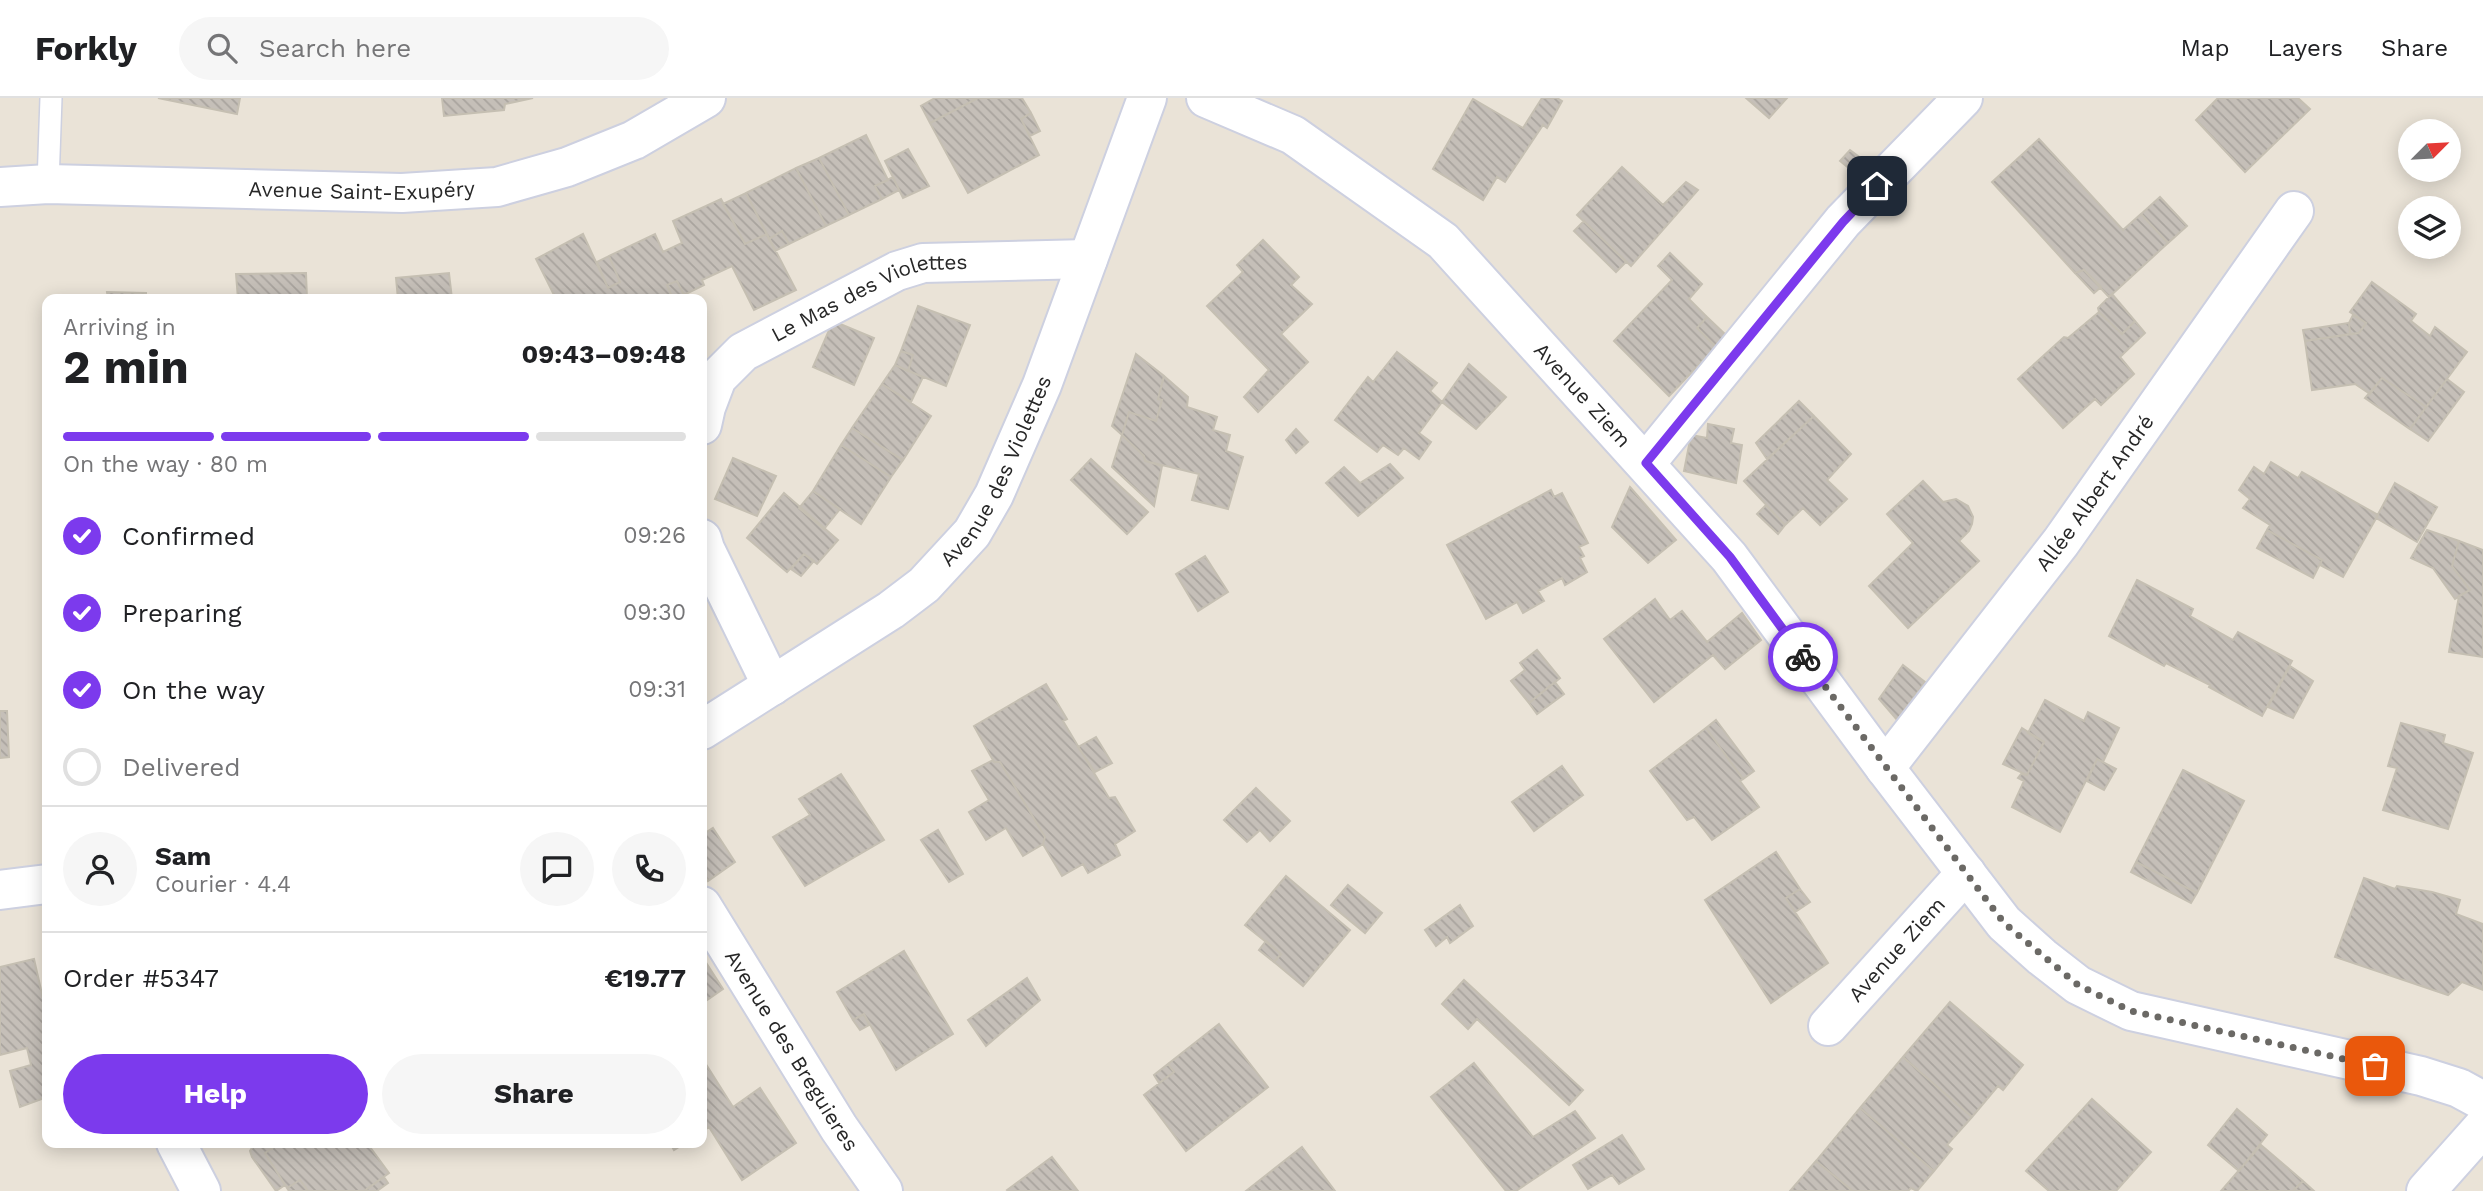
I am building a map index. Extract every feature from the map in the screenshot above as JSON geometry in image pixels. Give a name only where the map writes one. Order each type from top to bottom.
[{"type":"street","name":"Avenue Saint-Exupéry","points":[[0,187],[48,184],[402,193],[497,187],[567,167],[634,140],[706,98]]},
{"type":"street","name":"Avenue des Violettes","points":[[707,727],[891,610],[924,585],[972,533],[994,495],[1041,385],[1147,98]]},
{"type":"street","name":"Avenue Ziem","points":[[1206,98],[1293,135],[1443,242],[1730,557],[1885,768],[2004,923],[2042,957],[2078,985],[2131,1011],[2421,1076],[2459,1088],[2483,1101]]},
{"type":"street","points":[[1646,463],[1843,222],[1963,98]]},
{"type":"street","name":"Allée Albert André","points":[[1885,768],[2062,542],[2294,211]]},
{"type":"street","name":"Le Mas des Violettes","points":[[707,405],[718,378],[743,352],[898,271],[923,263],[1088,259]]},
{"type":"street","points":[[707,553],[772,686]]},
{"type":"street","name":"Avenue Ziem","points":[[1828,1026],[1966,873]]},
{"type":"street","points":[[0,890],[42,890]]},
{"type":"street","name":"Avenue des Breguieres","points":[[707,914],[839,1128],[883,1191]]},
{"type":"street","points":[[2426,1191],[2483,1127]]},
{"type":"street","points":[[179,1148],[201,1191]]},
{"type":"lane","points":[[48,184],[51,98]]},
{"type":"building","points":[[158,98],[240,98],[237,114]]},
{"type":"building","points":[[442,98],[533,98],[505,104],[504,110],[444,116]]},
{"type":"building","points":[[935,98],[978,98],[930,123],[921,106]]},
{"type":"building","points":[[978,98],[1022,98],[1031,113],[1021,119],[1039,155],[968,193],[930,123]]},
{"type":"building","points":[[1542,98],[1557,98],[1562,101],[1547,128],[1543,125],[1505,182],[1497,177],[1483,200],[1433,169],[1473,99],[1523,128]]},
{"type":"building","points":[[1746,98],[1787,98],[1769,118]]},
{"type":"building","points":[[2218,98],[2298,98],[2310,109],[2245,172],[2196,120]]},
{"type":"building","points":[[1031,113],[1040,131],[1030,136],[1021,119]]},
{"type":"building","points":[[866,135],[888,180],[875,186],[882,199],[849,215],[819,158]]},
{"type":"building","points":[[2039,139],[2123,230],[2141,214],[2168,243],[2109,297],[2084,270],[2075,273],[1992,182]]},
{"type":"building","points":[[908,149],[929,186],[903,198],[885,161]]},
{"type":"building","points":[[1850,150],[1866,162],[1856,174],[1840,161]]},
{"type":"building","points":[[819,158],[849,215],[826,226],[796,168]]},
{"type":"building","points":[[1622,167],[1663,205],[1686,182],[1698,190],[1631,266],[1577,215]]},
{"type":"building","points":[[796,168],[826,226],[789,244],[782,231],[769,239],[746,193]]},
{"type":"building","points":[[893,177],[899,190],[882,199],[875,186]]},
{"type":"building","points":[[746,193],[767,234],[745,244],[723,204]]},
{"type":"building","points":[[2160,197],[2187,226],[2168,243],[2141,214]]},
{"type":"building","points":[[721,199],[745,244],[767,234],[796,290],[754,310],[732,266],[702,280],[704,285],[686,294],[677,281],[667,285],[671,294],[554,294],[536,259],[583,234],[608,288],[620,282],[609,256],[655,234],[663,252],[682,243],[673,221]]},
{"type":"building","points":[[1584,221],[1626,262],[1616,272],[1574,231]]},
{"type":"building","points":[[782,231],[789,244],[775,251],[769,239]]},
{"type":"building","points":[[1263,240],[1299,277],[1291,285],[1312,304],[1281,334],[1308,362],[1258,412],[1244,397],[1269,370],[1207,306],[1243,272],[1237,265]]},
{"type":"building","points":[[1670,253],[1702,284],[1689,299],[1707,317],[1697,328],[1716,347],[1669,396],[1614,341],[1672,280],[1658,266]]},
{"type":"building","points":[[609,256],[620,282],[608,288],[597,262]]},
{"type":"building","points":[[2084,270],[2101,287],[2094,293],[2075,273]]},
{"type":"building","points":[[306,273],[307,294],[238,294],[236,274]]},
{"type":"building","points":[[449,273],[451,294],[398,294],[396,278]]},
{"type":"building","points":[[677,281],[684,294],[671,294],[667,285]]},
{"type":"building","points":[[2372,282],[2416,314],[2411,321],[2430,336],[2435,327],[2467,352],[2426,407],[2382,378],[2370,394],[2355,384],[2312,390],[2305,341],[2359,333],[2366,323],[2350,312]]},
{"type":"building","points":[[107,292],[146,293],[146,294]]},
{"type":"building","points":[[2112,294],[2135,321],[2122,334],[2098,308]]},
{"type":"building","points":[[918,306],[970,325],[946,386],[908,371],[913,355],[901,351]]},
{"type":"building","points":[[2099,312],[2122,334],[2135,321],[2145,333],[2120,357],[2134,374],[2101,405],[2095,399],[2063,428],[2018,379],[2064,337],[2068,338]]},
{"type":"building","points":[[2353,315],[2366,323],[2359,333],[2350,334],[2349,323]]},
{"type":"building","points":[[1707,317],[1727,336],[1716,347],[1697,328]]},
{"type":"building","points":[[833,321],[874,338],[854,385],[813,367]]},
{"type":"building","points":[[2349,323],[2350,334],[2305,341],[2303,330]]},
{"type":"building","points":[[901,351],[913,355],[908,371],[895,365]]},
{"type":"building","points":[[1397,352],[1437,383],[1430,391],[1442,402],[1419,433],[1431,442],[1419,459],[1404,448],[1398,455],[1383,445],[1377,452],[1335,420],[1368,377],[1373,382]]},
{"type":"building","points":[[1136,354],[1164,376],[1158,399],[1162,400],[1156,421],[1129,412],[1122,435],[1112,426]]},
{"type":"building","points":[[1469,364],[1506,397],[1476,429],[1442,402]]},
{"type":"building","points":[[895,365],[923,377],[911,402],[882,384]]},
{"type":"building","points":[[1164,376],[1188,397],[1187,407],[1217,417],[1213,430],[1230,435],[1226,451],[1243,457],[1228,509],[1192,500],[1199,474],[1145,461],[1144,456],[1122,435],[1129,412],[1156,421],[1162,400],[1158,399]]},
{"type":"building","points":[[2382,378],[2426,407],[2410,429],[2365,398]]},
{"type":"building","points":[[2447,379],[2464,392],[2428,441],[2410,429]]},
{"type":"building","points":[[882,384],[931,416],[903,460],[852,428]]},
{"type":"building","points":[[1799,401],[1814,416],[1767,459],[1756,443]]},
{"type":"building","points":[[1814,416],[1851,454],[1827,480],[1847,499],[1820,525],[1803,508],[1785,525],[1744,481]]},
{"type":"building","points":[[1708,424],[1734,429],[1731,443],[1742,445],[1736,483],[1684,471],[1691,435],[1707,438]]},
{"type":"building","points":[[852,428],[903,460],[891,477],[841,445]]},
{"type":"building","points":[[1296,429],[1308,442],[1296,453],[1286,440]]},
{"type":"building","points":[[1122,435],[1144,456],[1145,461],[1162,466],[1154,506],[1112,467]]},
{"type":"building","points":[[841,445],[891,477],[861,524],[813,491]]},
{"type":"building","points":[[733,458],[776,476],[757,516],[715,499]]},
{"type":"building","points":[[1091,459],[1148,512],[1127,534],[1071,480]]},
{"type":"building","points":[[2271,462],[2298,478],[2302,472],[2378,515],[2343,577],[2320,565],[2322,560],[2267,530],[2270,525],[2243,508],[2250,499],[2239,490],[2254,467],[2264,474]]},
{"type":"building","points":[[1390,464],[1403,478],[1358,516],[1326,483],[1344,467],[1360,483]]},
{"type":"building","points":[[1923,481],[1943,502],[1956,499],[1968,506],[1973,517],[1972,524],[1959,541],[1979,561],[1908,628],[1869,586],[1913,543],[1887,514]]},
{"type":"building","points":[[2395,483],[2437,507],[2417,542],[2376,518]]},
{"type":"building","points":[[1630,487],[1676,540],[1648,563],[1612,527]]},
{"type":"building","points":[[1551,490],[1554,497],[1562,493],[1588,543],[1579,547],[1584,556],[1580,558],[1587,572],[1565,585],[1562,578],[1538,591],[1544,601],[1523,613],[1517,602],[1486,619],[1447,545]]},
{"type":"building","points":[[813,491],[840,509],[824,529],[799,508]]},
{"type":"building","points":[[784,493],[838,540],[817,564],[804,554],[787,572],[747,538]]},
{"type":"building","points":[[1766,505],[1785,525],[1778,534],[1757,514]]},
{"type":"building","points":[[2267,530],[2322,560],[2313,578],[2257,548]]},
{"type":"building","points":[[2427,530],[2459,541],[2452,566],[2470,590],[2455,599],[2433,568],[2411,558]]},
{"type":"building","points":[[2459,541],[2483,550],[2483,657],[2449,652],[2459,596],[2470,590],[2452,566]]},
{"type":"building","points":[[804,554],[814,561],[801,576],[791,569]]},
{"type":"building","points":[[1205,556],[1228,592],[1198,611],[1176,574]]},
{"type":"building","points":[[2137,580],[2193,609],[2190,616],[2233,640],[2238,632],[2292,661],[2262,716],[2209,687],[2210,685],[2166,663],[2164,666],[2109,636]]},
{"type":"building","points":[[1655,599],[1670,620],[1682,611],[1707,642],[1742,613],[1761,640],[1725,669],[1713,655],[1654,702],[1604,639]]},
{"type":"building","points":[[1537,650],[1560,678],[1529,703],[1511,681],[1525,670],[1520,663]]},
{"type":"building","points":[[1903,665],[1925,682],[1897,720],[1879,699]]},
{"type":"building","points":[[2290,666],[2313,681],[2293,718],[2268,707]]},
{"type":"building","points":[[1555,682],[1564,694],[1537,714],[1529,703]]},
{"type":"building","points":[[1046,684],[1067,719],[1063,721],[1109,798],[1115,797],[1135,831],[1115,844],[1120,855],[1088,873],[1083,864],[1062,876],[1043,844],[1045,837],[1000,762],[994,762],[974,726]]},
{"type":"building","points":[[2045,700],[2084,721],[2088,712],[2119,728],[2103,762],[2097,759],[2060,832],[2012,807],[2024,781],[2018,778],[2021,774],[2027,775],[2044,742],[2028,733]]},
{"type":"building","points":[[0,711],[7,711],[9,757],[0,758]]},
{"type":"building","points":[[1716,720],[1754,771],[1743,779],[1706,728]]},
{"type":"building","points":[[2401,723],[2445,735],[2443,743],[2473,753],[2448,829],[2383,810],[2397,768],[2388,766]]},
{"type":"building","points":[[1706,728],[1743,779],[1740,781],[1759,807],[1712,840],[1694,817],[1687,820],[1650,771]]},
{"type":"building","points":[[2022,728],[2044,742],[2027,775],[2003,764]]},
{"type":"building","points":[[1096,737],[1112,763],[1095,772],[1078,747]]},
{"type":"building","points":[[2097,759],[2116,769],[2104,790],[2087,781]]},
{"type":"building","points":[[993,760],[1000,762],[1045,837],[1043,844],[1023,856],[1006,828],[986,840],[969,812],[989,800],[972,771]]},
{"type":"building","points":[[1562,766],[1583,795],[1534,831],[1512,802]]},
{"type":"building","points":[[2183,770],[2244,801],[2197,893],[2136,862]]},
{"type":"building","points":[[841,774],[884,840],[805,886],[773,837],[810,815],[799,799]]},
{"type":"building","points":[[1256,788],[1290,821],[1270,841],[1260,830],[1247,842],[1224,820]]},
{"type":"building","points":[[713,828],[735,862],[708,881],[707,879],[707,832]]},
{"type":"building","points":[[938,830],[963,874],[949,882],[921,840]]},
{"type":"building","points":[[1776,852],[1800,889],[1786,898],[1828,963],[1771,1003],[1705,900]]},
{"type":"building","points":[[2136,862],[2197,893],[2191,903],[2131,872]]},
{"type":"building","points":[[1286,876],[1350,930],[1303,986],[1274,962],[1281,954],[1245,925]]},
{"type":"building","points":[[2364,878],[2395,889],[2397,886],[2460,900],[2456,914],[2483,924],[2483,990],[2462,982],[2448,995],[2335,957]]},
{"type":"building","points":[[1348,885],[1382,913],[1365,933],[1331,905]]},
{"type":"building","points":[[1800,889],[1810,902],[1795,912],[1786,898]]},
{"type":"building","points":[[1460,905],[1473,926],[1450,943],[1447,937],[1436,946],[1425,930]]},
{"type":"building","points":[[1266,941],[1281,954],[1274,962],[1259,950]]},
{"type":"building","points":[[904,951],[953,1034],[896,1070],[864,1014],[853,1020],[837,992]]},
{"type":"building","points":[[34,959],[42,994],[42,1099],[20,1107],[10,1071],[31,1065],[27,1048],[0,1055],[0,967]]},
{"type":"building","points":[[707,964],[723,989],[707,1000]]},
{"type":"building","points":[[1027,978],[1040,1000],[986,1046],[968,1020]]},
{"type":"building","points":[[1464,980],[1583,1090],[1569,1105],[1477,1019],[1468,1029],[1442,1004]]},
{"type":"building","points":[[1950,1002],[2023,1065],[2003,1090],[1998,1086],[1972,1117],[1903,1057]]},
{"type":"building","points":[[864,1014],[869,1025],[860,1030],[853,1020]]},
{"type":"building","points":[[1219,1024],[1268,1087],[1186,1151],[1144,1095],[1174,1072],[1168,1064]]},
{"type":"building","points":[[1903,1057],[1972,1117],[1947,1145],[1952,1149],[1934,1171],[1860,1108]]},
{"type":"building","points":[[1474,1063],[1533,1137],[1575,1111],[1595,1138],[1516,1191],[1506,1191],[1431,1097]]},
{"type":"building","points":[[1168,1064],[1174,1072],[1159,1083],[1154,1075]]},
{"type":"building","points":[[707,1066],[733,1107],[760,1088],[796,1143],[742,1180],[709,1127],[707,1128]]},
{"type":"building","points":[[2092,1099],[2151,1152],[2116,1191],[2049,1191],[2026,1171]]},
{"type":"building","points":[[1860,1108],[1934,1171],[1917,1191],[1911,1188],[1908,1191],[1853,1191],[1816,1161]]},
{"type":"building","points":[[2237,1109],[2267,1135],[2239,1171],[2208,1145]]},
{"type":"building","points":[[1622,1135],[1644,1169],[1619,1184],[1612,1175],[1588,1189],[1573,1165]]},
{"type":"building","points":[[2261,1145],[2303,1181],[2293,1191],[2221,1191]]},
{"type":"building","points":[[1302,1147],[1335,1191],[1246,1191]]},
{"type":"building","points":[[252,1148],[272,1148],[265,1153],[285,1185],[276,1191],[250,1151]]},
{"type":"building","points":[[272,1148],[371,1148],[389,1173],[364,1191],[308,1191],[300,1180],[287,1188],[265,1153]]},
{"type":"building","points":[[1052,1157],[1078,1191],[1007,1190]]},
{"type":"building","points":[[1816,1161],[1853,1191],[1790,1191]]},
{"type":"building","points":[[384,1177],[388,1183],[377,1191],[364,1191]]},
{"type":"building","points":[[300,1180],[308,1191],[289,1191],[287,1188]]},
{"type":"building","points":[[2303,1181],[2314,1191],[2293,1191]]},
{"type":"way so far","points":[[1803,657],[2004,923],[2078,985],[2131,1011],[2375,1066]]},
{"type":"route","points":[[1803,657],[1730,557],[1646,463],[1843,222],[1877,186]]}]
